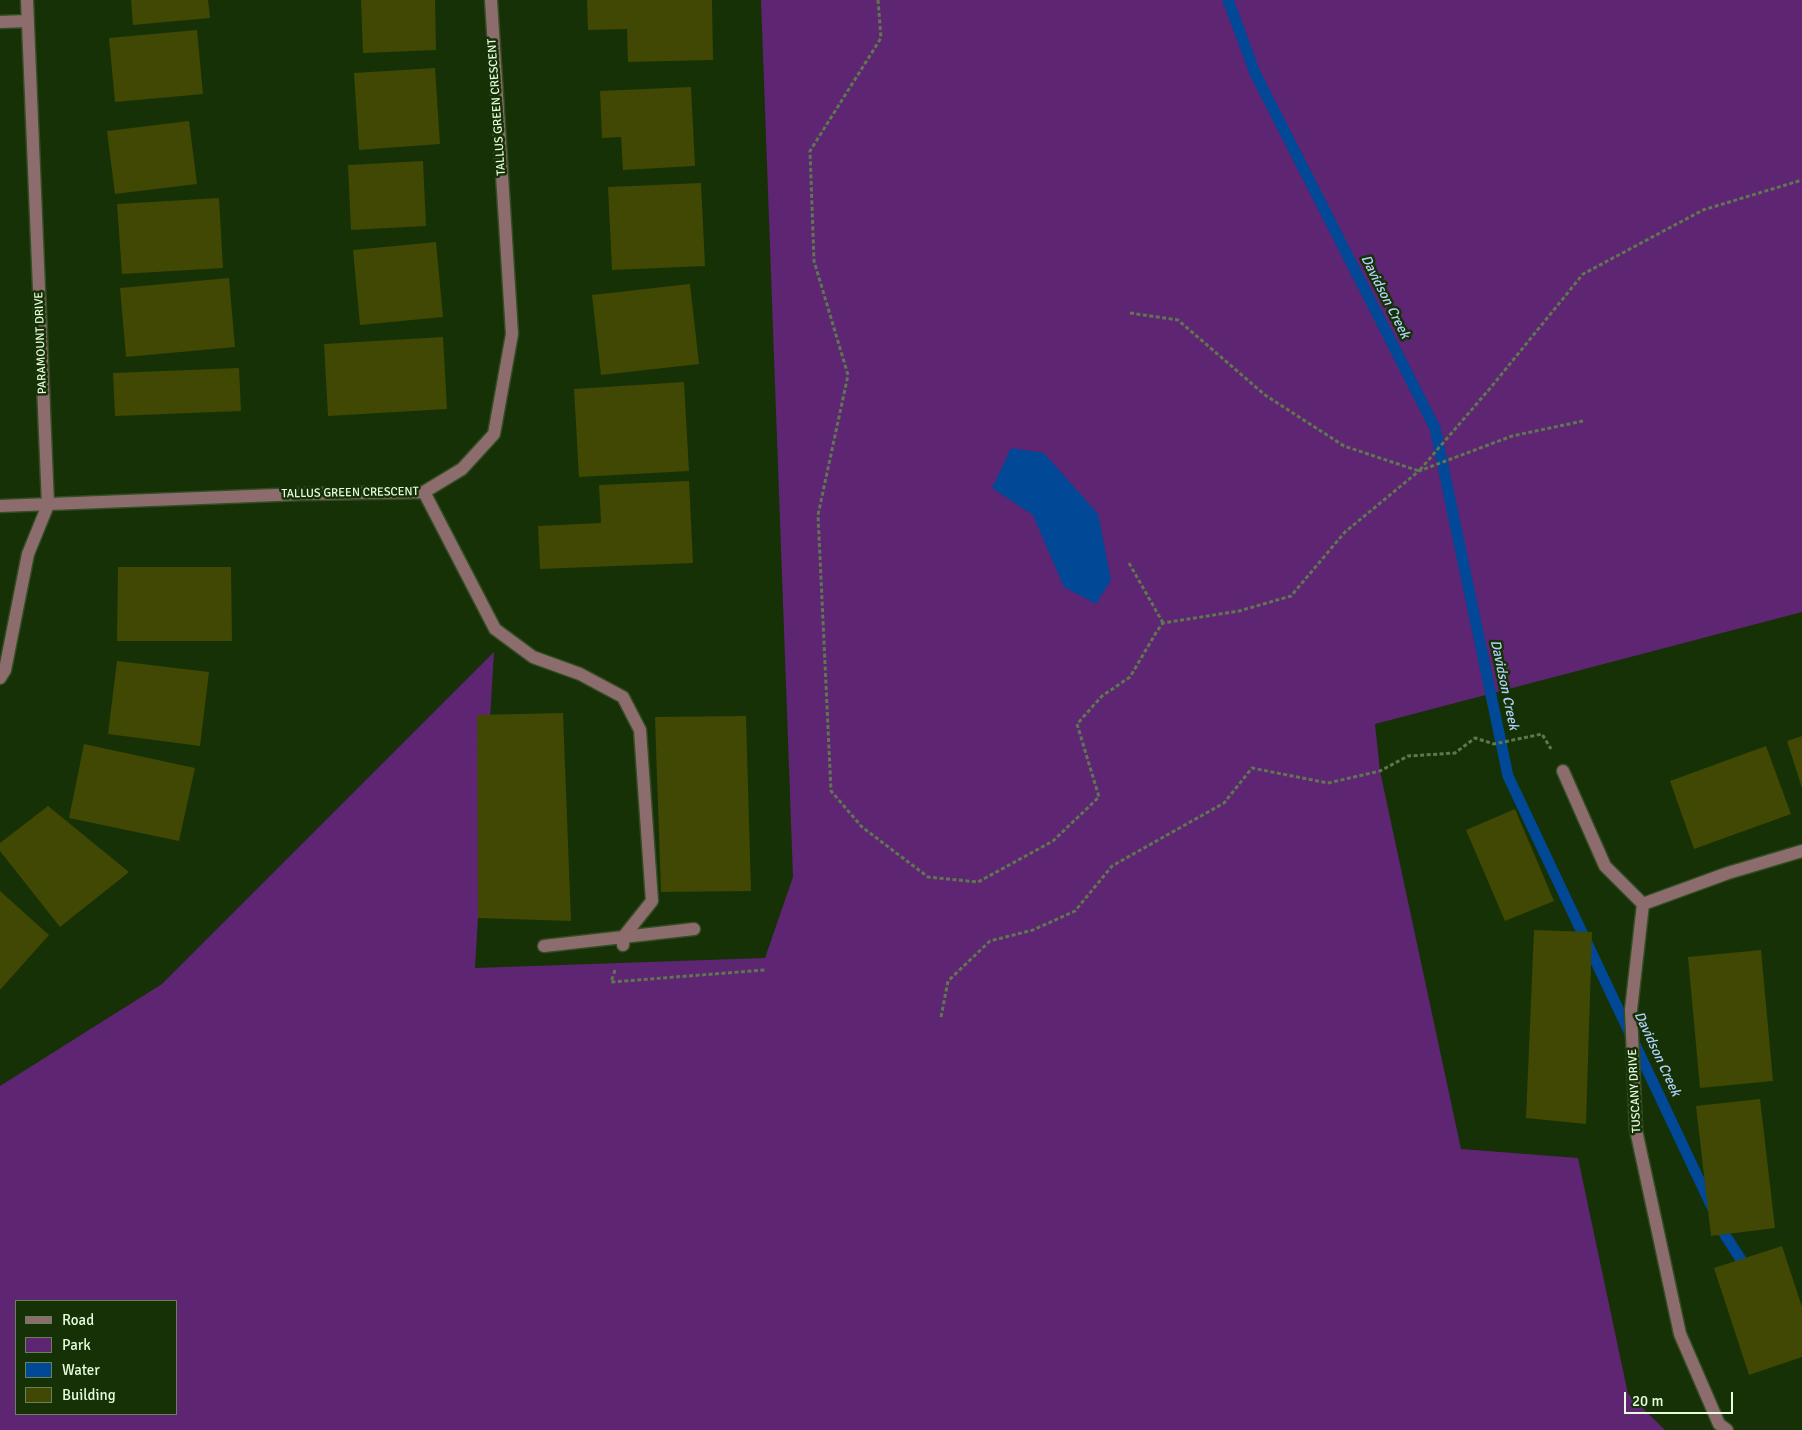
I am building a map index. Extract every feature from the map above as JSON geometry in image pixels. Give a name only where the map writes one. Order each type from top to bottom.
[{"type":"street","name":"PARAMOUNT DRIVE","points":[[0,678],[4,670],[28,554],[48,505],[27,0]]},
{"type":"street","name":"TALLUS GREEN CRESCENT","points":[[0,506],[302,494],[424,492],[462,468],[494,434],[512,334],[491,0]]},
{"type":"street","points":[[0,22],[28,21]]},
{"type":"street","points":[[424,492],[495,629],[533,657],[580,674],[622,697],[640,730],[652,901],[624,940]]},
{"type":"street","points":[[1563,770],[1604,866],[1642,904],[1728,873],[1802,851]]},
{"type":"street","name":"TUSCANY DRIVE","points":[[1642,904],[1631,1010],[1636,1130],[1680,1334],[1719,1424],[1727,1430]]},
{"type":"street","points":[[544,946],[624,940],[694,928]]},
{"type":"path","points":[[878,0],[880,38],[810,151],[814,261],[848,375],[818,515],[831,791],[862,827],[928,877],[978,882],[1053,841],[1099,797],[1077,724],[1102,696],[1130,677],[1163,623],[1239,611],[1291,596],[1345,532],[1419,471],[1492,386],[1583,274],[1703,210],[1802,180]]},
{"type":"path","points":[[1130,313],[1178,320],[1266,395],[1344,446],[1419,471],[1512,436],[1583,421]]},
{"type":"path","points":[[1129,564],[1163,623]]},
{"type":"path","points":[[941,1017],[948,981],[990,941],[1033,930],[1075,911],[1112,866],[1224,803],[1252,768],[1328,782],[1380,771],[1408,756],[1455,752],[1475,738],[1494,744],[1542,734],[1563,770]]},
{"type":"path","points":[[624,940],[611,982],[765,970]]},
{"type":"green space","points":[[761,0],[1802,0],[1802,612],[1375,724],[1380,771],[1461,1149],[1578,1158],[1628,1394],[1665,1430],[0,1430],[0,1086],[162,984],[494,652],[475,968],[765,958],[793,877]]},
{"type":"water","points":[[1011,448],[1044,453],[1098,514],[1111,580],[1096,604],[1064,587],[1033,515],[992,488]]},
{"type":"building","points":[[131,0],[208,0],[210,18],[133,25]]},
{"type":"building","points":[[361,0],[435,0],[436,50],[363,53]]},
{"type":"building","points":[[587,0],[712,0],[713,60],[628,62],[627,29],[588,30]]},
{"type":"building","points":[[197,30],[203,94],[115,102],[109,38]]},
{"type":"building","points":[[435,68],[440,144],[359,150],[354,73]]},
{"type":"building","points":[[691,87],[695,166],[623,170],[621,137],[602,138],[600,91]]},
{"type":"building","points":[[189,121],[197,184],[115,194],[107,131]]},
{"type":"building","points":[[423,161],[426,226],[351,230],[348,165]]},
{"type":"building","points":[[701,183],[705,266],[612,270],[608,187]]},
{"type":"building","points":[[219,198],[223,268],[122,274],[117,204]]},
{"type":"building","points":[[436,242],[443,317],[360,325],[353,250]]},
{"type":"building","points":[[229,278],[235,347],[126,357],[120,288]]},
{"type":"building","points":[[690,284],[699,364],[601,375],[592,295]]},
{"type":"building","points":[[443,337],[447,409],[328,416],[324,344]]},
{"type":"building","points":[[239,368],[241,411],[115,416],[113,373]]},
{"type":"building","points":[[684,382],[689,471],[579,477],[574,389]]},
{"type":"building","points":[[689,481],[693,563],[540,569],[538,526],[601,523],[599,485]]},
{"type":"building","points":[[118,567],[231,567],[232,641],[117,641]]},
{"type":"building","points":[[117,661],[209,672],[200,746],[108,734]]},
{"type":"building","points":[[563,713],[571,921],[478,918],[477,715]]},
{"type":"building","points":[[746,716],[751,891],[661,892],[655,717]]},
{"type":"building","points":[[1802,736],[1802,788],[1787,741]]},
{"type":"building","points":[[84,744],[195,768],[179,841],[69,818]]},
{"type":"building","points":[[1766,746],[1791,814],[1694,849],[1670,781]]},
{"type":"building","points":[[48,806],[129,872],[60,927],[0,851],[0,843]]},
{"type":"building","points":[[1515,809],[1554,901],[1505,921],[1466,830]]},
{"type":"building","points":[[0,891],[49,935],[0,990]]},
{"type":"building","points":[[1534,930],[1592,932],[1586,1124],[1526,1118]]},
{"type":"building","points":[[1761,950],[1773,1081],[1700,1088],[1688,957]]},
{"type":"building","points":[[1760,1099],[1775,1228],[1711,1236],[1696,1106]]},
{"type":"building","points":[[1782,1246],[1802,1307],[1802,1357],[1749,1375],[1714,1268]]},
{"type":"waterway","name":"Davidson Creek","points":[[1228,0],[1255,73],[1435,428],[1508,776],[1712,1207]]},
{"type":"waterway","name":"Davidson Creek","points":[[1719,1221],[1725,1235],[1749,1272]]}]
